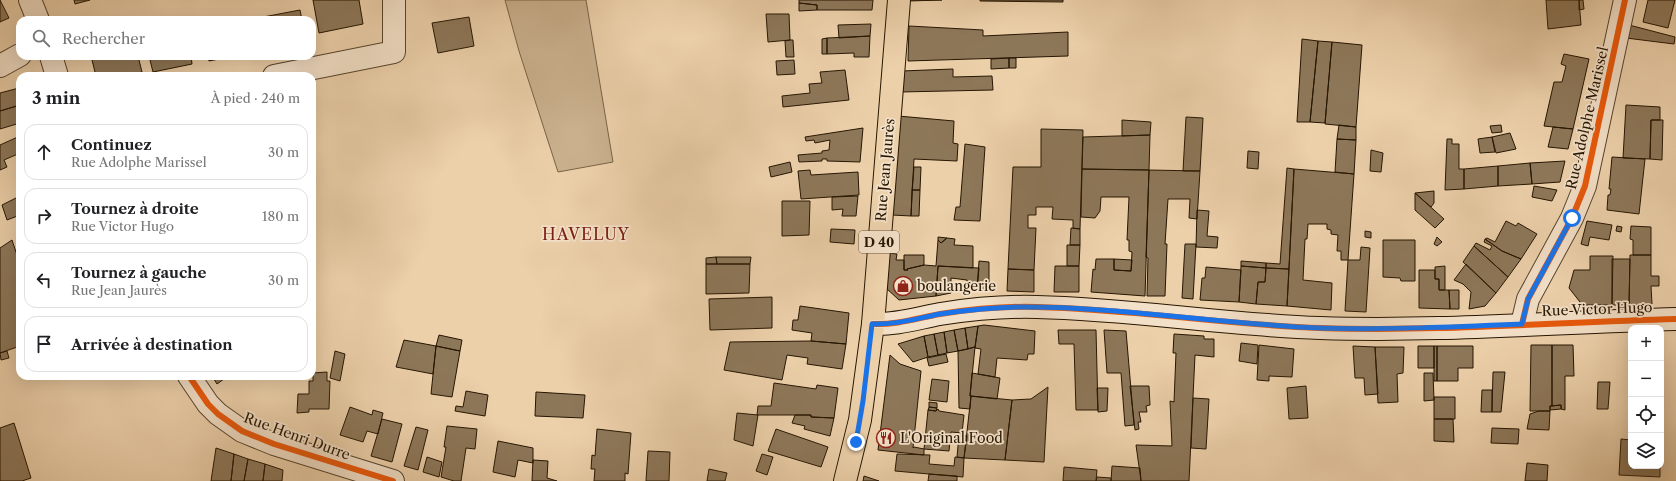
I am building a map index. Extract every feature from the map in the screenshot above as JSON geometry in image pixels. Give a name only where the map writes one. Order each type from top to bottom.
[{"type":"main road","name":"Rue Jean Jaurès","points":[[845,481],[860,420],[872,324],[899,0]]},
{"type":"street","points":[[30,0],[36,16]]},
{"type":"street","points":[[294,72],[394,52],[394,0]]},
{"type":"street","name":"Rue Adolphe Marissel","points":[[1522,324],[1528,299],[1572,218],[1585,186],[1625,0]]},
{"type":"street","points":[[0,66],[16,57]]},
{"type":"street","points":[[52,60],[56,72]]},
{"type":"street","name":"Rue Victor Hugo","points":[[872,324],[894,323],[941,314],[976,310],[1024,307],[1071,308],[1318,328],[1373,329],[1676,319]]},
{"type":"street","name":"Rue Henri Durre","points":[[193,380],[213,409],[229,423],[242,431],[274,444],[393,481]]},
{"type":"shaded area","points":[[505,0],[586,0],[613,162],[558,172],[519,51]]},
{"type":"building","points":[[0,0],[9,18],[0,22]]},
{"type":"building","points":[[74,0],[90,0],[75,4]]},
{"type":"building","points":[[313,0],[359,0],[363,24],[319,33]]},
{"type":"building","points":[[799,0],[873,0],[872,10],[817,10],[817,5],[799,3]]},
{"type":"building","points":[[908,0],[942,0],[908,1]]},
{"type":"building","points":[[1063,0],[1063,2],[980,1]]},
{"type":"building","points":[[1546,0],[1579,0],[1581,25],[1548,29]]},
{"type":"building","points":[[1579,0],[1583,0],[1584,9],[1579,10]]},
{"type":"building","points":[[1648,0],[1675,0],[1668,28],[1643,22]]},
{"type":"building","points":[[799,3],[817,5],[817,10],[799,11]]},
{"type":"building","points":[[300,10],[301,16],[268,16]]},
{"type":"building","points":[[766,14],[789,14],[790,40],[768,42]]},
{"type":"building","points":[[469,17],[474,46],[438,53],[432,23]]},
{"type":"building","points":[[871,24],[870,36],[839,38],[838,25]]},
{"type":"building","points":[[1629,25],[1675,37],[1674,44],[1626,38]]},
{"type":"building","points":[[909,26],[983,30],[983,36],[1068,32],[1068,56],[908,61]]},
{"type":"building","points":[[870,36],[869,57],[854,57],[854,53],[827,54],[827,38]]},
{"type":"building","points":[[827,38],[827,54],[822,54],[822,39]]},
{"type":"building","points":[[1302,39],[1318,41],[1310,122],[1297,122]]},
{"type":"building","points":[[793,40],[794,57],[786,57],[785,41]]},
{"type":"building","points":[[1318,41],[1332,42],[1325,123],[1310,122]]},
{"type":"building","points":[[1332,42],[1362,45],[1356,127],[1325,124]]},
{"type":"building","points":[[1564,54],[1589,59],[1573,129],[1544,126],[1554,82],[1562,82],[1566,66],[1561,64]]},
{"type":"building","points":[[1009,58],[1009,68],[991,69],[991,59]]},
{"type":"building","points":[[1009,58],[1016,58],[1016,68],[1009,68]]},
{"type":"building","points":[[92,60],[139,60],[142,72],[95,72]]},
{"type":"building","points":[[150,60],[192,60],[192,64],[153,72]]},
{"type":"building","points":[[794,60],[795,74],[777,75],[776,61]]},
{"type":"building","points":[[953,69],[953,77],[992,76],[993,90],[900,92],[902,71]]},
{"type":"building","points":[[845,70],[849,100],[783,107],[782,96],[810,93],[809,84],[822,83],[820,72]]},
{"type":"building","points":[[16,89],[16,106],[0,111],[0,93]]},
{"type":"building","points":[[1626,105],[1660,107],[1660,120],[1651,120],[1650,159],[1623,158]]},
{"type":"building","points":[[16,106],[16,124],[0,129],[0,111]]},
{"type":"building","points":[[898,116],[954,121],[953,143],[958,144],[957,161],[914,159],[911,216],[892,215]]},
{"type":"building","points":[[1186,117],[1203,118],[1200,171],[1183,171]]},
{"type":"building","points":[[1122,120],[1151,122],[1150,135],[1122,136]]},
{"type":"building","points":[[1651,120],[1663,120],[1662,160],[1650,159]]},
{"type":"building","points":[[1339,125],[1356,127],[1356,140],[1337,139]]},
{"type":"building","points":[[1501,125],[1502,132],[1492,133],[1490,126]]},
{"type":"building","points":[[1553,127],[1573,129],[1568,149],[1548,147]]},
{"type":"building","points":[[863,128],[860,162],[827,161],[827,159],[822,159],[822,161],[799,162],[798,155],[822,153],[822,151],[829,150],[830,140],[815,143],[814,140],[806,141],[805,137]]},
{"type":"building","points":[[1041,129],[1083,130],[1080,229],[1073,228],[1073,220],[1052,219],[1053,207],[1036,207],[1036,215],[1028,215],[1028,228],[1036,228],[1034,270],[1008,269],[1013,167],[1041,167]]},
{"type":"building","points":[[1510,133],[1516,149],[1496,153],[1492,137]]},
{"type":"building","points":[[1150,135],[1149,170],[1082,169],[1083,137]]},
{"type":"building","points":[[1492,137],[1495,152],[1480,153],[1478,139]]},
{"type":"building","points":[[16,138],[16,155],[4,160],[7,167],[0,170],[0,145]]},
{"type":"building","points":[[1337,139],[1356,140],[1354,174],[1335,172]]},
{"type":"building","points":[[1447,139],[1452,139],[1452,144],[1459,144],[1459,169],[1464,169],[1464,189],[1445,190]]},
{"type":"building","points":[[965,144],[985,147],[980,221],[954,220],[956,207],[960,207]]},
{"type":"building","points":[[1371,150],[1383,153],[1381,172],[1370,171]]},
{"type":"building","points":[[1248,151],[1259,152],[1258,169],[1247,168]]},
{"type":"building","points":[[1612,157],[1645,159],[1639,214],[1607,210],[1608,195],[1610,195],[1611,189],[1609,189]]},
{"type":"building","points":[[1565,161],[1560,182],[1532,184],[1530,163]]},
{"type":"building","points":[[790,162],[792,172],[771,177],[769,167]]},
{"type":"building","points":[[1530,163],[1532,184],[1498,186],[1498,166]]},
{"type":"building","points":[[1498,166],[1498,186],[1464,189],[1464,169]]},
{"type":"building","points":[[914,167],[921,167],[920,190],[912,190]]},
{"type":"building","points":[[1287,168],[1294,169],[1289,269],[1266,268],[1266,263],[1280,264]]},
{"type":"building","points":[[1082,169],[1149,170],[1145,296],[1091,292],[1093,269],[1095,270],[1096,259],[1114,259],[1114,270],[1131,271],[1132,252],[1129,251],[1129,240],[1127,240],[1129,197],[1101,197],[1100,211],[1095,218],[1081,217]]},
{"type":"building","points":[[1294,169],[1354,174],[1348,260],[1341,260],[1341,251],[1337,251],[1338,235],[1331,234],[1331,230],[1327,229],[1327,224],[1308,224],[1307,239],[1305,239],[1303,280],[1332,283],[1331,310],[1287,306]]},
{"type":"building","points":[[810,170],[811,175],[858,172],[859,195],[801,199],[798,171]]},
{"type":"building","points":[[1149,170],[1200,171],[1197,219],[1189,218],[1190,199],[1168,199],[1165,244],[1167,244],[1165,296],[1147,296],[1148,258],[1146,257]]},
{"type":"building","points":[[1534,186],[1557,190],[1552,201],[1532,197]]},
{"type":"building","points":[[912,190],[920,190],[919,216],[911,216]]},
{"type":"building","points":[[1434,191],[1434,203],[1431,207],[1415,193]]},
{"type":"building","points":[[1415,193],[1444,219],[1435,228],[1415,210]]},
{"type":"building","points":[[858,196],[856,216],[842,216],[843,209],[832,210],[832,197]]},
{"type":"building","points":[[16,198],[16,217],[7,220],[2,205]]},
{"type":"building","points":[[782,201],[810,201],[809,235],[782,236]]},
{"type":"building","points":[[1197,210],[1209,211],[1207,236],[1218,237],[1217,248],[1196,247]]},
{"type":"building","points":[[1506,221],[1516,226],[1518,223],[1537,234],[1521,259],[1502,251],[1485,239],[1487,238],[1495,242]]},
{"type":"building","points":[[1587,221],[1612,225],[1609,240],[1590,237],[1588,246],[1581,244]]},
{"type":"building","points":[[1617,226],[1622,227],[1621,232],[1616,231]]},
{"type":"building","points":[[1631,226],[1651,227],[1651,255],[1633,255],[1633,240],[1630,239]]},
{"type":"building","points":[[1071,228],[1080,229],[1080,245],[1070,245]]},
{"type":"building","points":[[831,229],[855,230],[854,244],[830,242]]},
{"type":"building","points":[[1365,231],[1371,232],[1371,238],[1365,237]]},
{"type":"building","points":[[938,237],[947,238],[941,243],[938,240]]},
{"type":"building","points":[[1437,237],[1442,242],[1437,246],[1434,244]]},
{"type":"building","points":[[947,238],[955,239],[954,245],[973,246],[973,268],[938,266],[936,296],[899,300],[886,288],[889,253],[897,254],[896,260],[904,260],[904,270],[924,265],[936,266],[938,240],[941,243]]},
{"type":"building","points":[[1485,239],[1502,251],[1521,259],[1508,277],[1474,246],[1476,243],[1490,250],[1492,246],[1484,242]]},
{"type":"building","points":[[12,240],[16,252],[16,347],[0,353],[0,248]]},
{"type":"building","points":[[1383,240],[1415,240],[1415,281],[1401,281],[1400,278],[1383,277]]},
{"type":"building","points":[[1185,244],[1196,244],[1193,299],[1182,298]]},
{"type":"building","points":[[1067,245],[1080,245],[1079,266],[1067,266]]},
{"type":"building","points":[[1474,246],[1508,277],[1496,293],[1463,262]]},
{"type":"building","points":[[1361,247],[1370,248],[1366,312],[1345,311],[1348,260],[1360,260]]},
{"type":"building","points":[[904,255],[924,255],[924,265],[904,270]]},
{"type":"building","points":[[1630,255],[1651,255],[1651,276],[1659,276],[1659,286],[1651,286],[1652,304],[1629,305]]},
{"type":"building","points":[[1590,256],[1613,256],[1612,305],[1580,305],[1580,302],[1569,288],[1574,270],[1590,270]]},
{"type":"building","points":[[716,257],[751,257],[750,264],[717,264]]},
{"type":"building","points":[[716,257],[717,264],[706,264],[706,258]]},
{"type":"building","points":[[1114,259],[1132,260],[1131,271],[1114,270]]},
{"type":"building","points":[[1612,259],[1630,259],[1629,305],[1612,305]]},
{"type":"building","points":[[979,261],[989,262],[989,291],[977,290]]},
{"type":"building","points":[[1241,261],[1266,263],[1266,268],[1241,266]]},
{"type":"building","points":[[706,264],[750,264],[749,293],[706,294]]},
{"type":"building","points":[[1466,264],[1496,293],[1485,306],[1469,309],[1471,292],[1463,284],[1454,280]]},
{"type":"building","points":[[938,266],[979,268],[977,290],[971,291],[972,285],[967,284],[967,280],[951,278],[951,293],[936,296]]},
{"type":"building","points":[[1055,266],[1079,266],[1079,292],[1054,292]]},
{"type":"building","points":[[1241,266],[1266,268],[1265,282],[1258,282],[1256,304],[1239,302]]},
{"type":"building","points":[[1445,266],[1445,290],[1439,290],[1439,279],[1435,279],[1435,267]]},
{"type":"building","points":[[1206,267],[1241,270],[1239,302],[1200,300],[1202,278],[1205,278]]},
{"type":"building","points":[[1266,268],[1289,269],[1287,306],[1256,304],[1258,282],[1265,282]]},
{"type":"building","points":[[1008,269],[1034,270],[1034,292],[1007,291]]},
{"type":"building","points":[[1419,270],[1435,270],[1435,279],[1439,279],[1439,290],[1449,290],[1450,309],[1419,308]]},
{"type":"building","points":[[1449,290],[1459,290],[1459,309],[1450,309]]},
{"type":"building","points":[[772,297],[772,328],[710,330],[709,299]]},
{"type":"building","points":[[800,306],[849,313],[846,344],[811,341],[812,333],[792,330],[793,320],[798,320]]},
{"type":"building","points":[[984,325],[1035,331],[1034,354],[1028,354],[1027,360],[997,358],[995,377],[978,374],[981,349],[975,348],[978,326]]},
{"type":"building","points":[[978,326],[975,347],[968,349],[965,328]]},
{"type":"building","points":[[965,328],[968,349],[958,351],[954,330]]},
{"type":"building","points":[[954,330],[958,351],[947,353],[944,332]]},
{"type":"building","points":[[1058,330],[1096,330],[1098,410],[1076,410],[1074,344],[1059,344]]},
{"type":"building","points":[[1104,330],[1126,331],[1134,425],[1125,426],[1121,373],[1107,373]]},
{"type":"building","points":[[944,332],[947,353],[938,355],[934,334]]},
{"type":"building","points":[[934,334],[938,355],[928,357],[924,336]]},
{"type":"building","points":[[1174,334],[1204,336],[1204,339],[1214,339],[1214,357],[1195,355],[1189,481],[1141,481],[1136,445],[1172,446],[1170,401],[1174,402],[1176,353],[1173,353]]},
{"type":"building","points":[[439,335],[462,340],[460,351],[436,346]]},
{"type":"building","points":[[924,336],[928,357],[913,362],[898,344]]},
{"type":"building","points":[[404,340],[436,346],[433,374],[396,367]]},
{"type":"building","points":[[811,341],[846,344],[842,369],[807,364],[808,358],[787,355],[782,380],[724,370],[730,342]]},
{"type":"building","points":[[1241,343],[1258,345],[1257,364],[1239,361]]},
{"type":"building","points":[[1259,345],[1294,349],[1292,377],[1269,376],[1269,381],[1257,380]]},
{"type":"building","points":[[1531,345],[1552,345],[1552,406],[1550,406],[1550,411],[1530,411]]},
{"type":"building","points":[[1552,345],[1573,345],[1574,376],[1565,376],[1565,410],[1561,409],[1561,405],[1552,406]]},
{"type":"building","points":[[436,346],[460,351],[452,397],[431,394]]},
{"type":"building","points":[[1353,346],[1375,347],[1378,394],[1365,395],[1364,378],[1355,378]]},
{"type":"building","points":[[1418,346],[1434,346],[1434,368],[1418,368]]},
{"type":"building","points":[[1434,346],[1437,346],[1437,381],[1434,381]]},
{"type":"building","points":[[1437,346],[1473,346],[1473,368],[1458,368],[1458,381],[1437,381]]},
{"type":"building","points":[[975,347],[970,409],[959,408],[958,351]]},
{"type":"building","points":[[1375,347],[1404,347],[1403,373],[1397,374],[1398,402],[1378,403]]},
{"type":"building","points":[[7,351],[9,358],[1,360],[0,353]]},
{"type":"building","points":[[335,351],[345,354],[340,381],[330,378]]},
{"type":"building","points":[[946,354],[948,362],[929,366],[927,358]]},
{"type":"building","points":[[890,355],[900,364],[921,371],[913,448],[924,449],[924,455],[878,450]]},
{"type":"building","points":[[327,372],[327,381],[330,381],[329,409],[309,409],[309,412],[297,413],[298,394],[309,394],[309,381],[316,380],[316,373]]},
{"type":"building","points":[[1493,372],[1505,372],[1501,412],[1492,412]]},
{"type":"building","points":[[972,373],[1000,378],[997,399],[970,396]]},
{"type":"building","points":[[1424,373],[1433,373],[1434,400],[1424,401]]},
{"type":"building","points":[[932,379],[949,381],[947,402],[929,400]]},
{"type":"building","points":[[214,380],[222,380],[217,384]]},
{"type":"building","points":[[1598,382],[1610,382],[1608,409],[1597,409]]},
{"type":"building","points":[[774,383],[816,389],[817,385],[838,388],[834,418],[811,417],[811,415],[757,415],[758,406],[771,406]]},
{"type":"building","points":[[1130,386],[1149,386],[1150,405],[1146,406],[1147,412],[1139,412],[1141,422],[1138,422],[1139,429],[1135,430]]},
{"type":"building","points":[[1306,386],[1308,418],[1289,419],[1287,388]]},
{"type":"building","points":[[1048,387],[1044,462],[1005,460],[1012,400],[1031,399]]},
{"type":"building","points":[[1097,388],[1108,388],[1107,411],[1098,412]]},
{"type":"building","points":[[1482,390],[1492,390],[1492,412],[1481,412]]},
{"type":"building","points":[[466,391],[488,395],[485,416],[455,411],[456,406],[463,407]]},
{"type":"building","points":[[536,392],[585,395],[583,418],[535,416]]},
{"type":"building","points":[[971,396],[1012,400],[1005,460],[964,458]]},
{"type":"building","points":[[1434,397],[1455,397],[1455,419],[1434,419]]},
{"type":"building","points":[[1193,398],[1209,399],[1206,449],[1191,448]]},
{"type":"building","points":[[929,402],[937,403],[937,408],[929,407]]},
{"type":"building","points":[[1561,405],[1561,409],[1550,410],[1550,406]]},
{"type":"building","points":[[350,407],[372,415],[373,410],[383,413],[378,434],[367,431],[363,442],[340,435]]},
{"type":"building","points":[[929,407],[937,408],[936,411],[928,410]]},
{"type":"building","points":[[938,409],[939,411],[964,415],[962,433],[951,432],[949,451],[924,449],[928,410],[936,411]]},
{"type":"building","points":[[1539,411],[1550,411],[1549,430],[1527,429],[1530,414]]},
{"type":"building","points":[[737,413],[758,415],[753,446],[734,440]]},
{"type":"building","points":[[795,415],[811,415],[811,417],[834,418],[830,436],[804,429],[805,426],[792,423]]},
{"type":"building","points":[[382,419],[402,424],[392,462],[371,456]]},
{"type":"building","points":[[1434,419],[1453,419],[1454,442],[1434,441]]},
{"type":"building","points":[[14,423],[31,478],[22,481],[0,481],[0,428]]},
{"type":"building","points":[[447,426],[477,429],[475,449],[466,448],[461,481],[454,481],[441,477],[446,447],[444,447]]},
{"type":"building","points":[[416,427],[428,430],[418,470],[404,466]]},
{"type":"building","points":[[1492,428],[1519,429],[1518,444],[1491,443]]},
{"type":"building","points":[[597,429],[631,433],[628,474],[625,473],[625,481],[594,481],[595,469],[591,469],[592,455],[595,456]]},
{"type":"building","points":[[776,429],[828,447],[821,467],[768,451]]},
{"type":"building","points":[[959,435],[967,436],[964,458],[957,457]]},
{"type":"building","points":[[1621,439],[1628,440],[1628,469],[1660,469],[1660,477],[1619,475]]},
{"type":"building","points":[[498,441],[533,448],[533,463],[518,460],[515,477],[493,472]]},
{"type":"building","points":[[216,448],[234,454],[231,481],[211,481]]},
{"type":"building","points":[[648,451],[670,452],[669,481],[646,481]]},
{"type":"building","points":[[234,454],[248,459],[244,481],[231,481]]},
{"type":"building","points":[[762,454],[773,457],[767,475],[756,471]]},
{"type":"building","points":[[897,454],[930,455],[929,464],[954,466],[955,457],[964,458],[963,477],[895,471]]},
{"type":"building","points":[[427,457],[442,462],[439,477],[423,472]]},
{"type":"building","points":[[248,459],[265,464],[263,481],[244,481]]},
{"type":"building","points":[[533,460],[548,461],[547,478],[557,481],[532,481]]},
{"type":"building","points":[[1527,463],[1548,465],[1547,481],[1525,481]]},
{"type":"building","points":[[265,464],[283,470],[282,481],[263,481]]},
{"type":"building","points":[[1112,466],[1140,468],[1141,481],[1111,481]]},
{"type":"building","points":[[1064,467],[1097,470],[1096,481],[1063,481]]},
{"type":"building","points":[[709,469],[727,473],[725,481],[707,481]]},
{"type":"building","points":[[929,474],[957,476],[957,481],[928,481]]},
{"type":"building","points":[[864,476],[879,481],[863,481]]},
{"type":"building","points":[[1097,477],[1111,478],[1111,481],[1096,481]]},
{"type":"cycle path","points":[[1522,324],[1528,299],[1572,218],[1585,186],[1625,0]]},
{"type":"cycle path","points":[[873,324],[899,322],[940,314],[1001,307],[1073,308],[1249,324],[1364,329],[1453,328],[1676,319]]},
{"type":"cycle path","points":[[192,380],[208,404],[218,414],[242,431],[274,444],[393,481]]},
{"type":"place","name":"boulangerie","points":[[903,286]]},
{"type":"place","name":"L'Original Food","points":[[886,438]]},
{"type":"district","name":"HAVELUY","points":[[586,234]]},
{"type":"route","points":[[856,442],[866,383],[872,324],[894,323],[941,314],[1002,307],[1048,307],[1318,328],[1373,329],[1522,324],[1524,308],[1533,288],[1572,218]]}]
